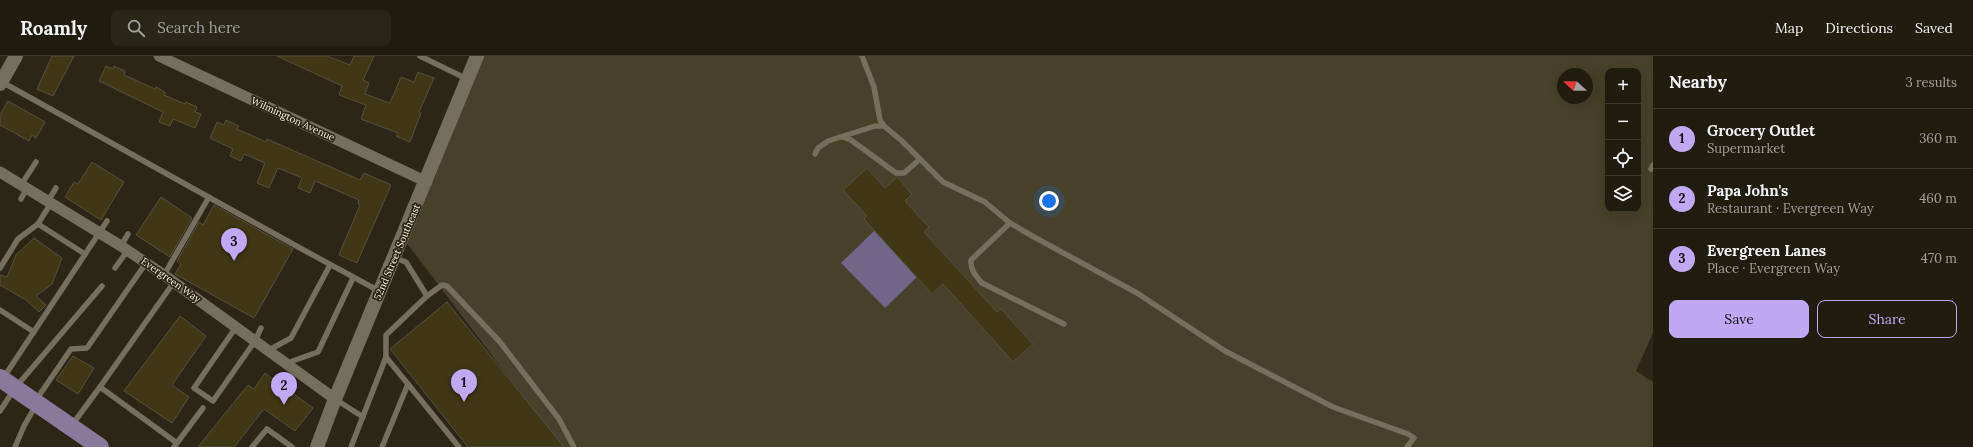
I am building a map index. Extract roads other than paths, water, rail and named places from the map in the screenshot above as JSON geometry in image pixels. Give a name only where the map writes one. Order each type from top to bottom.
[{"type":"main road","points":[[6,382],[71,426],[90,442]]},
{"type":"street","points":[[1,82],[16,56]]},
{"type":"street","name":"Wilmington Avenue","points":[[159,56],[427,182]]},
{"type":"street","name":"52nd Street Southeast","points":[[317,447],[335,399],[427,182],[477,56]]},
{"type":"street","name":"Evergreen Way","points":[[0,172],[99,232],[164,274],[335,399]]},
{"type":"lane","points":[[420,56],[468,80]]},
{"type":"lane","points":[[862,56],[874,87],[880,120],[884,126],[920,158],[937,179],[985,202],[1010,223],[1137,293],[1225,351],[1333,407],[1408,434],[1414,438],[1407,447]]},
{"type":"lane","points":[[1,82],[380,291]]},
{"type":"lane","points":[[815,154],[818,148],[828,142],[875,126],[884,126]]},
{"type":"lane","points":[[843,137],[851,140],[896,173],[904,173],[920,158]]},
{"type":"lane","points":[[21,199],[24,187],[36,162]]},
{"type":"lane","points":[[1,265],[18,239],[38,224],[56,188]]},
{"type":"lane","points":[[164,274],[209,198]]},
{"type":"lane","points":[[0,411],[6,382],[34,332],[107,221]]},
{"type":"lane","points":[[1010,223],[971,260],[970,266],[975,276],[982,283],[1064,324]]},
{"type":"lane","points":[[38,224],[85,254]]},
{"type":"lane","points":[[115,268],[124,248],[128,234]]},
{"type":"lane","points":[[395,257],[406,262],[427,296]]},
{"type":"lane","points":[[15,447],[36,402],[72,349],[87,348],[146,263]]},
{"type":"lane","points":[[268,350],[290,338],[330,264]]},
{"type":"lane","points":[[286,364],[318,352],[354,278]]},
{"type":"lane","points":[[71,426],[174,282]]},
{"type":"lane","points":[[351,447],[386,357],[386,335],[427,296],[442,285],[447,286],[500,342],[559,419],[574,447]]},
{"type":"lane","points":[[6,382],[102,286]]},
{"type":"lane","points":[[0,310],[34,332]]},
{"type":"lane","points":[[236,327],[194,388],[213,401],[255,340],[261,328]]},
{"type":"lane","points":[[386,357],[458,447]]},
{"type":"lane","points":[[382,447],[408,384]]},
{"type":"lane","points":[[100,387],[175,445],[203,408]]},
{"type":"lane","points":[[335,399],[363,417]]},
{"type":"lane","points":[[252,447],[267,429],[292,447]]},
{"type":"place","name":"Evergreen Lanes","points":[[234,261]]},
{"type":"place","name":"Grocery Outlet","points":[[464,402]]},
{"type":"place","name":"Papa John's","points":[[284,405]]}]
